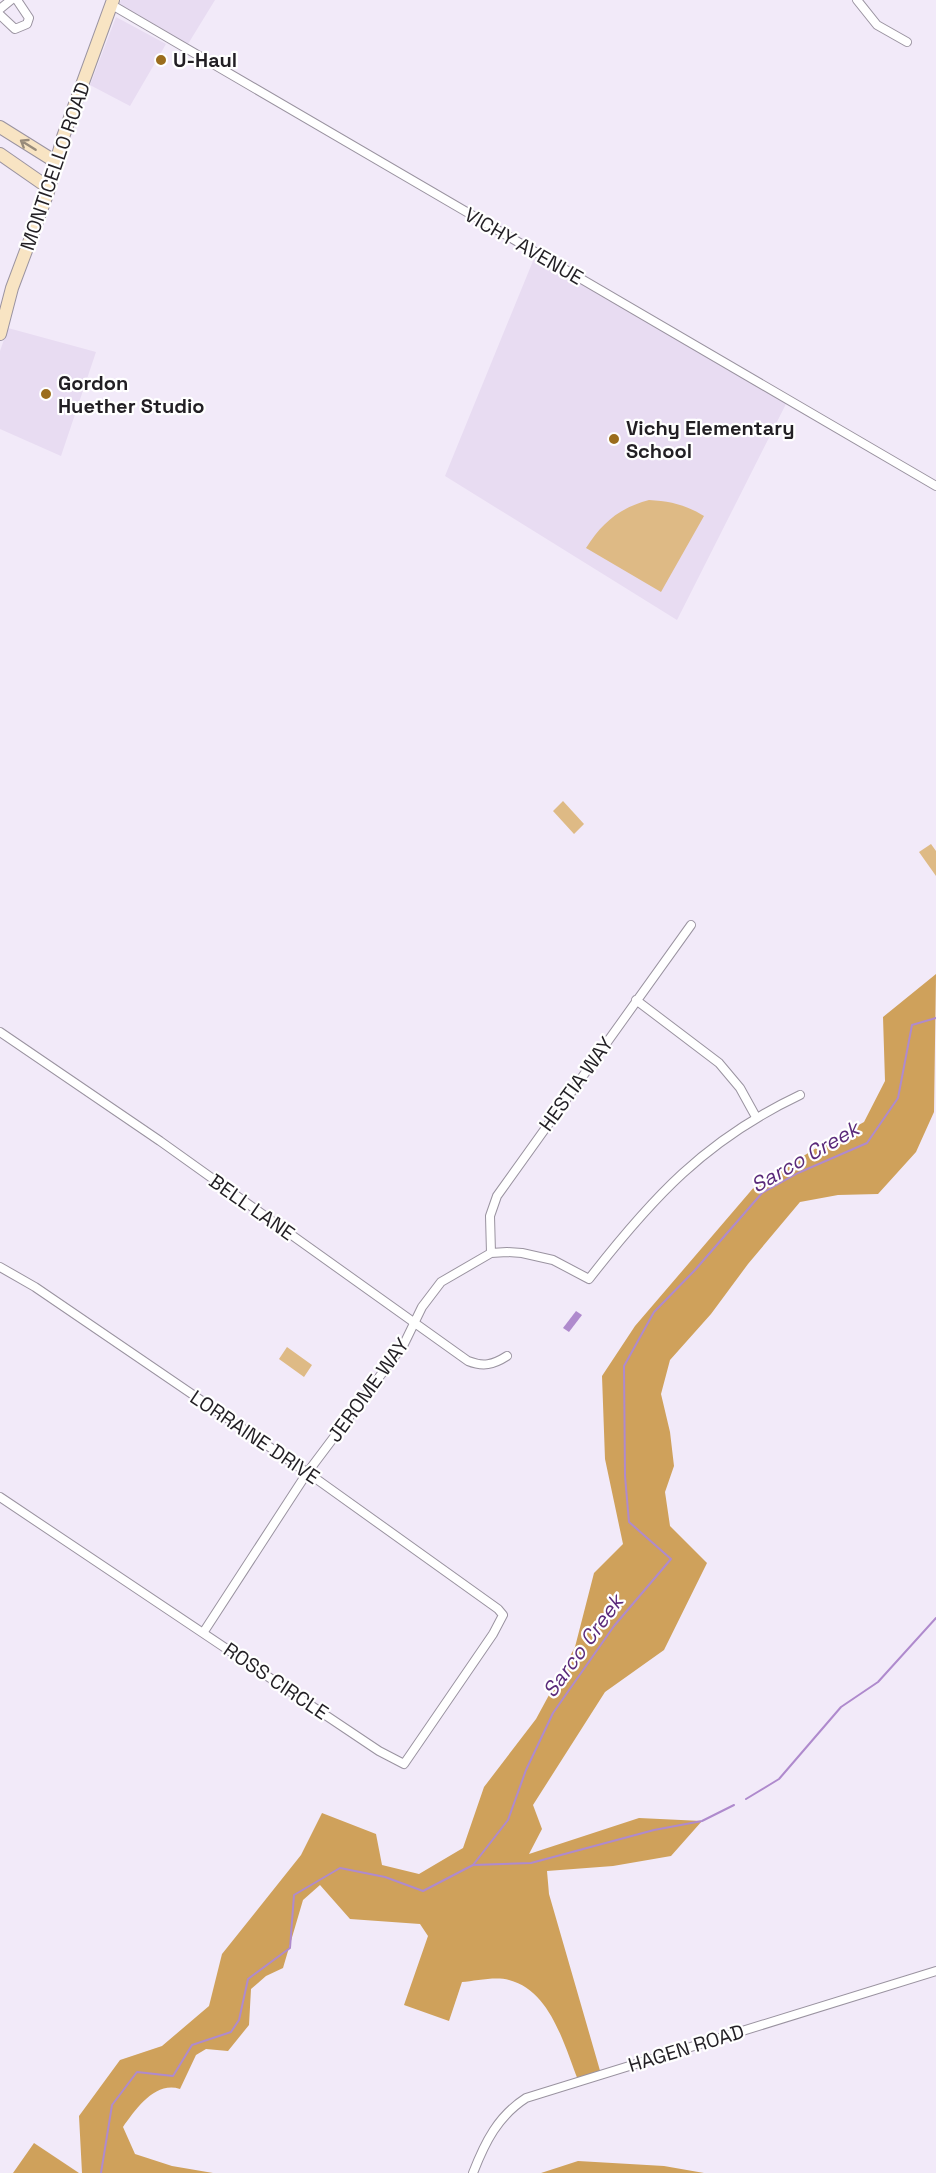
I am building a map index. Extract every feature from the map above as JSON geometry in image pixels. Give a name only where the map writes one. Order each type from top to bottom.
[{"type":"main road","name":"MONTICELLO ROAD","points":[[0,334],[12,288],[113,3]]},
{"type":"main road","points":[[0,128],[56,162]]},
{"type":"main road","points":[[0,154],[49,188]]},
{"type":"street","points":[[0,9],[11,0]]},
{"type":"street","points":[[0,15],[15,29],[27,24],[29,18],[17,0]]},
{"type":"street","points":[[857,0],[877,25],[907,42]]},
{"type":"street","name":"VICHY AVENUE","points":[[113,3],[936,486]]},
{"type":"street","name":"HESTIA WAY","points":[[491,1253],[490,1216],[496,1196],[691,925]]},
{"type":"street","points":[[636,1000],[719,1063],[740,1088],[756,1117]]},
{"type":"street","name":"BELL LANE","points":[[0,1032],[160,1141],[468,1361],[479,1365],[490,1365],[507,1356]]},
{"type":"street","points":[[491,1253],[522,1253],[553,1260],[589,1279],[667,1186],[713,1146],[756,1117],[800,1095]]},
{"type":"street","name":"JEROME WAY","points":[[203,1633],[307,1473],[404,1344],[414,1322],[441,1282],[491,1253]]},
{"type":"street","name":"LORRAINE DRIVE","points":[[0,1267],[35,1287],[307,1473],[498,1608],[503,1615]]},
{"type":"street","name":"ROSS CIRCLE","points":[[0,1497],[379,1750],[404,1764],[493,1634],[503,1615]]},
{"type":"street","name":"HAGEN ROAD","points":[[473,2173],[490,2135],[502,2117],[532,2096],[936,1971]]},
{"type":"shaded area","points":[[121,0],[215,0],[188,44],[119,4]]},
{"type":"shaded area","points":[[116,17],[166,44],[130,106],[90,85]]},
{"type":"shaded area","name":"Vichy Elementary School","points":[[535,256],[787,402],[677,620],[445,476]]},
{"type":"shaded area","points":[[8,328],[96,352],[61,456],[0,429],[0,351]]},
{"type":"shaded area","points":[[649,500],[678,504],[704,516],[661,592],[586,548],[598,531],[612,518],[629,507]]},
{"type":"shaded area","points":[[563,801],[584,824],[574,834],[553,811]]},
{"type":"shaded area","points":[[931,844],[936,851],[936,876],[919,852]]},
{"type":"shaded area","points":[[936,974],[934,1112],[916,1152],[878,1194],[838,1195],[800,1202],[748,1264],[711,1314],[670,1360],[661,1394],[670,1432],[674,1466],[665,1492],[670,1526],[707,1563],[664,1650],[605,1692],[533,1805],[542,1829],[529,1854],[639,1818],[702,1821],[671,1856],[613,1866],[547,1871],[549,1894],[601,2074],[578,2080],[561,2036],[546,2007],[536,1995],[509,1980],[462,1982],[449,2021],[404,2005],[428,1936],[420,1924],[350,1919],[320,1885],[303,1900],[283,1968],[266,1976],[251,1989],[249,2025],[228,2051],[206,2049],[196,2055],[180,2089],[162,2089],[154,2093],[140,2105],[123,2127],[135,2154],[172,2166],[213,2173],[82,2173],[79,2116],[120,2060],[162,2046],[209,2006],[222,1954],[301,1855],[322,1813],[376,1834],[382,1865],[419,1874],[463,1848],[484,1787],[536,1719],[575,1647],[594,1573],[623,1544],[605,1459],[602,1376],[635,1326],[755,1186],[864,1122],[885,1081],[883,1017]]},
{"type":"shaded area","points":[[576,1311],[582,1315],[569,1332],[563,1328]]},
{"type":"shaded area","points":[[287,1347],[312,1365],[304,1377],[279,1359]]},
{"type":"shaded area","points":[[34,2143],[79,2173],[13,2173]]},
{"type":"shaded area","points":[[578,2161],[664,2166],[704,2173],[541,2173]]},
{"type":"waterway","name":"Sarco Creek","points":[[101,2173],[112,2105],[137,2072],[173,2076],[192,2045],[231,2032],[239,2020],[248,1979],[290,1948],[294,1895],[340,1868],[385,1877],[423,1891],[473,1865],[508,1820],[526,1770],[553,1713],[614,1626],[671,1559],[629,1522],[625,1476],[624,1366],[654,1312],[695,1270],[762,1193],[798,1173],[867,1143],[898,1098],[912,1025],[936,1018]]},
{"type":"waterway","points":[[746,1799],[779,1779],[841,1707],[878,1682],[936,1618]]},
{"type":"waterway","points":[[473,1865],[531,1863],[654,1830],[702,1821],[734,1805]]},
{"type":"place","name":"U-Haul","points":[[161,60]]},
{"type":"place","name":"Gordon Huether Studio","points":[[46,394]]},
{"type":"place","name":"Vichy Elementary School","points":[[614,439]]}]
